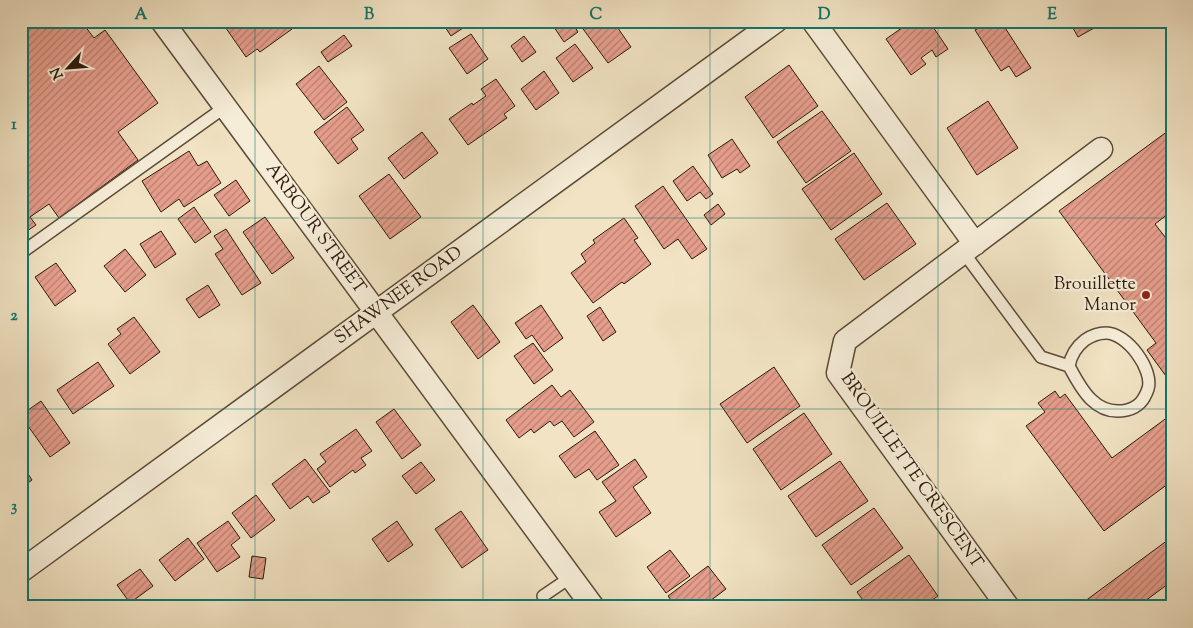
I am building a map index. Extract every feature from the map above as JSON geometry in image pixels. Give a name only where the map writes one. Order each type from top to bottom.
[{"type":"street","name":"ARBOUR STREET","points":[[162,21],[593,607]]},
{"type":"street","name":"SHAWNEE ROAD","points":[[21,571],[776,21]]},
{"type":"street","points":[[813,21],[969,248]]},
{"type":"street","name":"BROUILLETTE CRESCENT","points":[[1008,607],[838,373],[845,341],[1101,149]]},
{"type":"lane","points":[[21,253],[225,107]]},
{"type":"lane","points":[[969,248],[1041,357],[1069,366],[1083,391],[1092,401],[1105,410],[1118,412],[1132,409],[1144,399],[1149,384],[1146,370],[1137,353],[1122,339],[1108,333],[1093,335],[1079,344],[1071,356],[1069,366]]},
{"type":"lane","points":[[543,596],[571,577]]},
{"type":"building","points":[[21,21],[81,21],[94,38],[105,30],[158,103],[118,132],[138,160],[59,218],[49,204],[30,217],[36,225],[21,235]]},
{"type":"building","points":[[221,21],[287,21],[292,29],[260,52],[257,49],[246,57]]},
{"type":"building","points":[[441,21],[458,21],[463,28],[451,36]]},
{"type":"building","points":[[556,21],[571,21],[578,32],[564,42],[552,24]]},
{"type":"building","points":[[579,21],[613,21],[631,47],[608,63]]},
{"type":"building","points":[[915,21],[929,21],[948,49],[936,57],[932,50],[921,58],[926,64],[911,75],[886,39]]},
{"type":"building","points":[[1069,21],[1093,21],[1096,27],[1078,37]]},
{"type":"building","points":[[989,22],[993,28],[1002,23],[1031,68],[1016,77],[1009,66],[1001,71],[975,30]]},
{"type":"building","points":[[471,34],[488,59],[467,74],[449,48]]},
{"type":"building","points":[[344,35],[352,46],[328,62],[321,52]]},
{"type":"building","points":[[524,36],[536,52],[522,62],[511,46]]},
{"type":"building","points":[[575,44],[593,68],[573,82],[556,58]]},
{"type":"building","points":[[789,65],[818,106],[773,138],[745,97]]},
{"type":"building","points":[[319,66],[347,102],[324,120],[296,84]]},
{"type":"building","points":[[544,71],[559,93],[536,110],[521,89]]},
{"type":"building","points":[[496,79],[515,106],[504,114],[507,118],[468,145],[449,119],[486,96],[481,89]]},
{"type":"building","points":[[988,101],[1018,148],[977,175],[947,128]]},
{"type":"building","points":[[347,107],[364,130],[351,139],[358,149],[338,164],[314,132]]},
{"type":"building","points":[[822,111],[851,151],[806,183],[777,142]]},
{"type":"building","name":"Brouillette Manor","points":[[1172,128],[1172,211],[1155,224],[1172,246],[1171,383],[1147,350],[1156,343],[1059,211]]},
{"type":"building","points":[[422,132],[438,153],[404,179],[388,158]]},
{"type":"building","points":[[732,139],[750,166],[740,173],[737,169],[722,178],[708,155]]},
{"type":"building","points":[[189,151],[198,166],[207,161],[221,183],[184,207],[179,199],[161,212],[142,181]]},
{"type":"building","points":[[854,153],[882,194],[831,230],[802,189]]},
{"type":"building","points":[[693,166],[713,194],[706,199],[700,192],[687,201],[673,181]]},
{"type":"building","points":[[389,174],[421,217],[390,239],[359,196]]},
{"type":"building","points":[[236,180],[250,201],[229,216],[214,195]]},
{"type":"building","points":[[663,186],[707,249],[692,259],[678,239],[664,249],[635,206]]},
{"type":"building","points":[[887,203],[916,244],[864,280],[835,239]]},
{"type":"building","points":[[718,204],[725,214],[711,225],[704,215]]},
{"type":"building","points":[[194,207],[211,232],[195,243],[178,219]]},
{"type":"building","points":[[265,217],[294,258],[272,274],[243,232]]},
{"type":"building","points":[[624,218],[638,238],[634,240],[651,264],[624,284],[622,282],[593,303],[571,273],[586,262],[581,254],[595,243],[593,240]]},
{"type":"building","points":[[226,229],[261,283],[242,295],[215,254],[223,249],[214,236]]},
{"type":"building","points":[[161,231],[176,254],[155,268],[140,244]]},
{"type":"building","points":[[125,249],[146,275],[125,292],[104,266]]},
{"type":"building","points":[[56,263],[76,291],[55,306],[35,277]]},
{"type":"building","points":[[208,285],[220,305],[199,318],[186,299]]},
{"type":"building","points":[[473,305],[500,342],[478,359],[451,322]]},
{"type":"building","points":[[541,305],[563,338],[544,352],[532,335],[526,339],[515,323]]},
{"type":"building","points":[[600,307],[616,332],[603,341],[587,316]]},
{"type":"building","points":[[134,317],[160,352],[130,374],[108,344],[121,334],[117,329]]},
{"type":"building","points":[[533,343],[553,370],[534,384],[514,356]]},
{"type":"building","points":[[98,362],[114,386],[73,414],[57,390]]},
{"type":"building","points":[[774,367],[800,406],[747,443],[720,404]]},
{"type":"building","points":[[552,385],[561,397],[570,390],[594,422],[574,437],[562,421],[554,426],[550,421],[534,433],[531,429],[519,438],[506,420]]},
{"type":"building","points":[[1055,391],[1060,398],[1065,394],[1112,458],[1172,414],[1172,481],[1104,531],[1026,426],[1045,412],[1038,403]]},
{"type":"building","points":[[41,401],[70,443],[50,457],[21,416]]},
{"type":"building","points":[[394,409],[421,445],[402,459],[376,422]]},
{"type":"building","points":[[804,413],[832,454],[781,490],[753,449]]},
{"type":"building","points":[[356,429],[372,451],[361,458],[366,465],[355,473],[353,470],[330,487],[317,469],[326,462],[320,454]]},
{"type":"building","points":[[595,431],[619,465],[597,480],[589,469],[575,478],[559,456]]},
{"type":"building","points":[[305,459],[330,492],[313,503],[308,496],[290,509],[272,484]]},
{"type":"building","points":[[635,459],[647,477],[633,487],[651,513],[616,537],[599,512],[616,501],[602,482]]},
{"type":"building","points":[[840,461],[868,501],[816,537],[788,496]]},
{"type":"building","points":[[421,462],[435,480],[416,494],[402,476]]},
{"type":"building","points":[[21,463],[32,480],[21,488]]},
{"type":"building","points":[[256,495],[275,520],[251,538],[232,513]]},
{"type":"building","points":[[874,508],[903,548],[851,585],[822,545]]},
{"type":"building","points":[[461,511],[488,550],[462,568],[435,529]]},
{"type":"building","points":[[228,521],[240,538],[231,545],[240,557],[217,572],[197,543]]},
{"type":"building","points":[[397,521],[413,545],[388,562],[372,539]]},
{"type":"building","points":[[1172,537],[1172,581],[1137,607],[1077,607]]},
{"type":"building","points":[[188,538],[204,559],[175,581],[159,560]]},
{"type":"building","points":[[670,550],[690,576],[666,593],[647,567]]},
{"type":"building","points":[[909,555],[938,596],[922,607],[868,607],[857,592]]},
{"type":"building","points":[[252,556],[266,558],[263,579],[249,577]]},
{"type":"building","points":[[708,566],[726,589],[702,607],[676,607],[668,596]]},
{"type":"building","points":[[140,569],[153,586],[130,603],[117,585]]},
{"type":"place","name":"Brouillette Manor","points":[[1146,295]]}]
